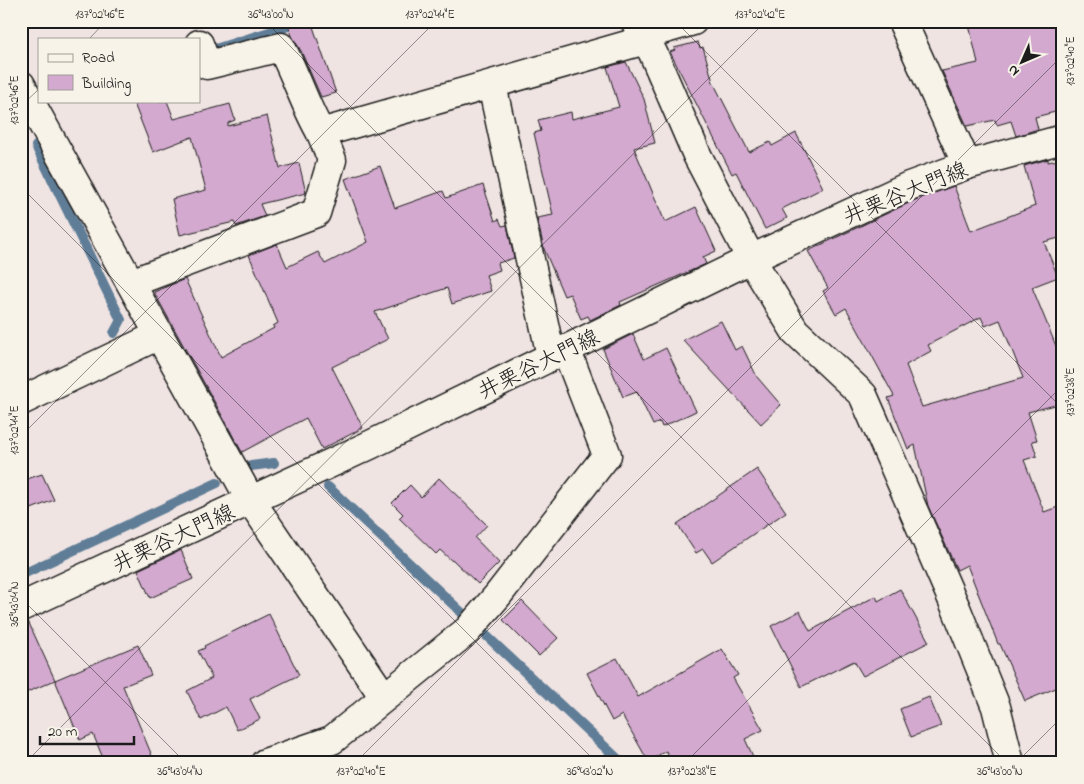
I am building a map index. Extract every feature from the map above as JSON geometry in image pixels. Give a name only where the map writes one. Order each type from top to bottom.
[{"type":"street","points":[[321,133],[492,85],[642,32],[693,21]]},
{"type":"street","points":[[902,21],[966,165]]},
{"type":"street","points":[[642,32],[697,155],[751,259],[795,331],[863,395],[956,608],[996,707],[1010,763]]},
{"type":"street","points":[[131,283],[316,213],[332,160],[282,47],[207,65],[200,47]]},
{"type":"street","points":[[265,763],[332,740],[468,630],[498,595],[607,455],[558,353],[492,85]]},
{"type":"street","points":[[29,92],[159,335],[251,501],[384,697]]},
{"type":"street","name":"井栗谷大門線","points":[[21,607],[379,441],[751,259],[909,186],[966,165],[1063,139]]},
{"type":"street","points":[[21,401],[159,335]]},
{"type":"building","points":[[287,21],[311,21],[336,93],[321,97],[301,51],[292,36]]},
{"type":"building","points":[[968,21],[1053,21],[1063,57],[1063,110],[1035,117],[1038,129],[1016,136],[1011,121],[997,125],[995,120],[967,126],[942,71],[978,63]]},
{"type":"building","points":[[698,42],[700,48],[703,47],[713,82],[749,152],[770,142],[772,146],[796,133],[823,188],[782,209],[787,218],[765,229],[736,172],[732,174],[670,52],[675,50],[674,48]]},
{"type":"building","points":[[626,62],[644,99],[655,143],[634,148],[665,222],[696,207],[716,251],[703,257],[706,264],[620,302],[621,305],[590,320],[588,316],[581,319],[570,294],[564,296],[544,249],[537,218],[553,215],[534,133],[541,131],[538,120],[571,112],[572,119],[619,107],[607,67]]},
{"type":"building","points":[[133,102],[167,102],[174,119],[230,104],[235,120],[228,123],[228,126],[267,116],[280,168],[299,163],[306,193],[260,204],[265,216],[236,226],[234,222],[180,235],[172,199],[206,190],[192,137],[153,152]]},
{"type":"building","points":[[1048,159],[1048,162],[1063,159],[1063,237],[1044,242],[1058,277],[1032,287],[1056,346],[1063,344],[1063,403],[1028,412],[1037,440],[1032,441],[1037,456],[1024,460],[1044,512],[1058,507],[1063,521],[1063,685],[1025,701],[1000,644],[998,644],[967,565],[957,570],[928,506],[915,445],[908,449],[888,398],[894,396],[846,308],[836,314],[823,291],[828,288],[808,251],[915,200],[954,186],[971,231],[1035,206],[1024,166]],"holes":[[[981,317],[985,326],[1000,320],[1023,378],[922,407],[906,365],[931,351],[928,345]]]},
{"type":"building","points":[[380,166],[395,208],[443,191],[446,198],[483,185],[495,221],[499,219],[502,226],[507,225],[514,258],[498,263],[500,270],[486,275],[491,291],[452,304],[447,288],[375,312],[388,339],[332,367],[363,428],[322,449],[306,418],[242,452],[154,292],[185,279],[221,357],[274,328],[273,326],[278,323],[249,255],[277,244],[287,267],[318,252],[325,264],[368,242],[345,179]]},
{"type":"building","points":[[721,321],[735,350],[742,346],[757,377],[781,405],[761,424],[683,340]]},
{"type":"building","points":[[633,334],[644,359],[666,348],[696,411],[662,427],[660,422],[653,425],[637,392],[623,397],[603,349]]},
{"type":"building","points":[[757,469],[786,512],[712,562],[703,549],[696,553],[677,524]]},
{"type":"building","points":[[42,474],[54,500],[21,513],[21,481]]},
{"type":"building","points":[[439,478],[487,525],[475,538],[499,563],[478,584],[440,550],[436,554],[399,518],[403,514],[392,503],[410,485],[421,497]]},
{"type":"building","points":[[181,550],[193,579],[150,598],[138,570]]},
{"type":"building","points":[[900,589],[929,642],[863,676],[854,661],[801,687],[771,626],[800,611],[810,631],[876,596],[878,601]]},
{"type":"building","points":[[522,601],[558,638],[539,656],[503,620]]},
{"type":"building","points":[[269,614],[299,675],[250,699],[260,719],[237,730],[226,707],[201,720],[187,691],[212,678],[198,651],[205,648],[204,646]]},
{"type":"building","points":[[28,621],[55,680],[21,695],[21,622]]},
{"type":"building","points":[[138,645],[151,675],[123,686],[155,763],[105,763],[93,734],[80,740],[55,680]]},
{"type":"building","points":[[722,649],[738,675],[733,678],[763,730],[745,739],[756,763],[673,763],[666,751],[648,761],[622,715],[612,721],[587,673],[617,658],[638,697]]},
{"type":"building","points":[[929,697],[941,726],[911,737],[900,709]]},
{"type":"waterway","points":[[206,52],[301,22]]},
{"type":"waterway","points":[[36,146],[121,320],[114,333]]},
{"type":"waterway","points":[[251,466],[274,463]]},
{"type":"waterway","points":[[21,575],[217,483]]},
{"type":"waterway","points":[[328,487],[622,763]]}]
